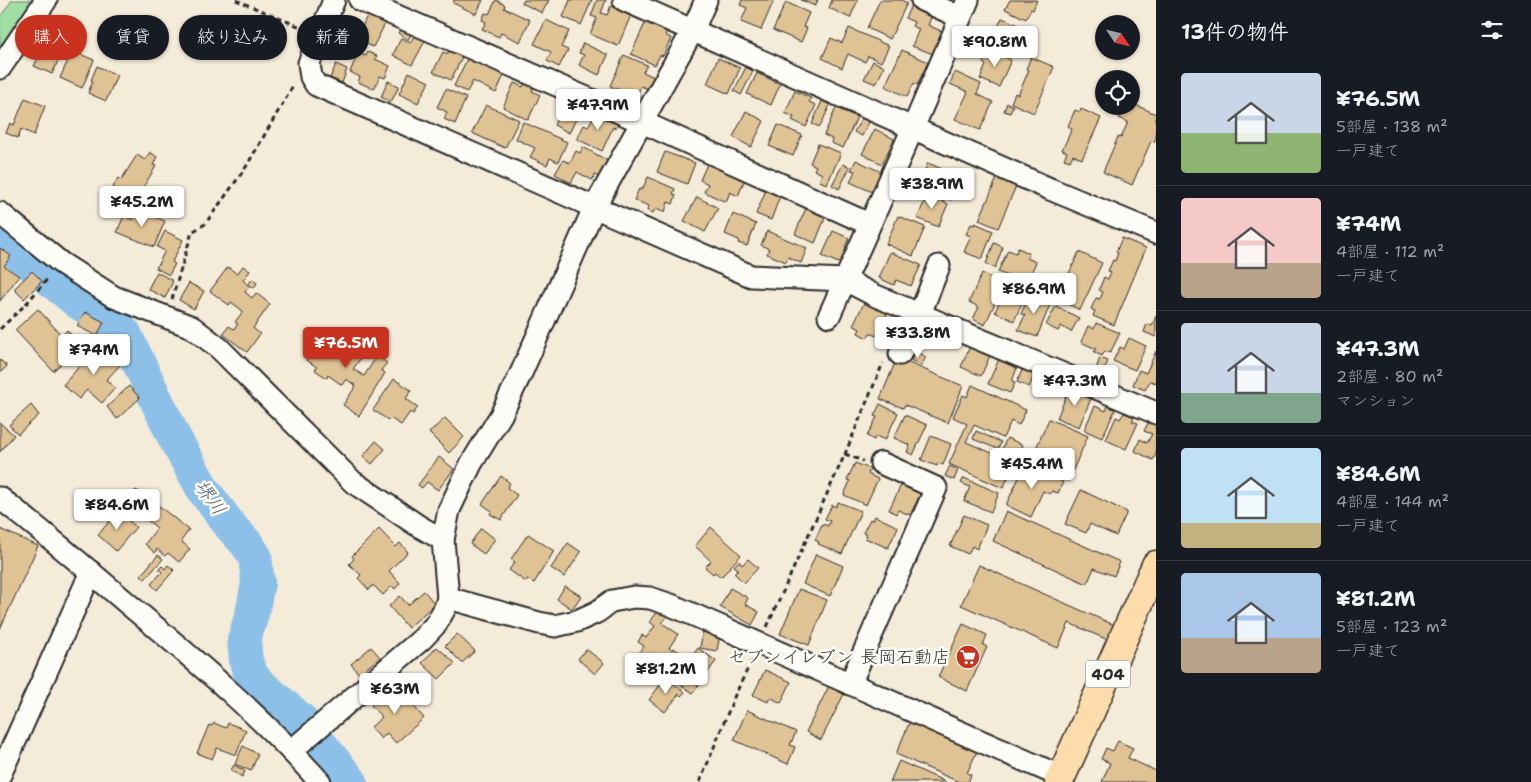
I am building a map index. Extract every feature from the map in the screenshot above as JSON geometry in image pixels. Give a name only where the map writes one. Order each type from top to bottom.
[{"type":"highway","name":"404","points":[[1061,780],[1156,565]]},
{"type":"street","points":[[0,68],[46,0]]},
{"type":"street","points":[[328,15],[334,0]]},
{"type":"street","points":[[360,0],[642,122],[869,224]]},
{"type":"street","points":[[624,0],[1050,189],[1156,233]]},
{"type":"street","points":[[297,746],[422,639],[436,624],[445,608],[448,598],[443,540],[449,510],[471,464],[501,415],[594,208],[693,30],[706,0]]},
{"type":"street","points":[[829,316],[964,8],[922,0]]},
{"type":"street","points":[[310,60],[311,77],[316,85],[751,276],[845,280],[876,296],[1156,413]]},
{"type":"street","points":[[0,213],[62,263],[114,297],[192,326],[219,348],[353,482],[443,540]]},
{"type":"street","points":[[893,355],[920,314],[939,266]]},
{"type":"street","points":[[850,684],[936,488],[881,463]]},
{"type":"street","points":[[0,498],[91,572],[239,699],[297,746],[320,782]]},
{"type":"street","points":[[0,775],[91,572]]},
{"type":"street","points":[[448,598],[555,626],[577,621],[597,612],[612,601],[634,597],[650,598],[850,684],[1061,780]]},
{"type":"path","points":[[236,0],[297,25]]},
{"type":"path","points":[[167,317],[192,232],[205,224],[246,167],[309,63]]},
{"type":"path","points":[[0,329],[45,282]]},
{"type":"path","points":[[700,782],[735,695],[845,454],[893,355]]},
{"type":"green space","points":[[12,0],[38,0],[28,15],[15,15],[15,33],[0,55],[0,17]]},
{"type":"building","points":[[454,0],[483,0],[476,14],[453,3]]},
{"type":"building","points":[[496,0],[505,5],[504,8],[530,20],[520,42],[501,33],[499,37],[482,29],[486,22],[482,20],[485,13],[489,14]]},
{"type":"building","points":[[524,0],[549,0],[542,13],[522,3]]},
{"type":"building","points":[[570,0],[592,0],[581,25],[563,17]]},
{"type":"building","points":[[597,0],[606,0],[601,13],[607,15],[611,6],[631,15],[618,46],[590,34],[597,18],[591,16]]},
{"type":"building","points":[[742,0],[774,0],[761,30],[741,22],[747,8],[740,5]]},
{"type":"building","points":[[801,0],[818,0],[815,6]]},
{"type":"building","points":[[832,0],[858,0],[850,18],[829,8]]},
{"type":"building","points":[[880,0],[901,0],[907,3],[890,39],[867,28]]},
{"type":"building","points":[[1010,0],[1037,0],[1033,10],[1031,9],[1026,19],[1005,9]]},
{"type":"building","points":[[786,2],[809,13],[803,27],[807,28],[801,42],[773,30]]},
{"type":"building","points":[[912,4],[933,13],[928,25],[943,32],[933,54],[912,46],[919,29],[912,26],[914,22],[905,18]]},
{"type":"building","points":[[368,15],[386,22],[373,47],[369,45]]},
{"type":"building","points":[[1002,18],[1025,28],[1013,55],[990,44]]},
{"type":"building","points":[[647,19],[668,29],[665,35],[671,38],[663,56],[660,55],[655,65],[631,54]]},
{"type":"building","points":[[546,20],[569,31],[561,47],[568,50],[559,67],[547,61],[551,52],[534,44]]},
{"type":"building","points":[[401,28],[411,34],[408,40],[398,33]]},
{"type":"building","points":[[849,28],[889,46],[881,62],[868,56],[865,62],[848,54],[842,68],[822,58],[831,38],[842,43]]},
{"type":"building","points":[[416,33],[426,39],[412,65],[393,55],[401,38],[410,43]]},
{"type":"building","points":[[583,43],[608,55],[599,75],[579,65],[584,55],[579,53]]},
{"type":"building","points":[[450,49],[463,55],[451,80],[433,72],[443,52],[447,54]]},
{"type":"building","points":[[902,50],[928,62],[917,85],[914,83],[907,97],[885,86]]},
{"type":"building","points":[[988,50],[1011,60],[999,87],[980,79],[986,65],[983,63]]},
{"type":"building","points":[[369,52],[377,56],[375,59],[390,66],[385,78],[380,76],[374,89],[358,82],[360,77],[350,72],[355,60],[369,60]]},
{"type":"building","points":[[469,55],[504,75],[496,93],[473,81],[467,92],[454,86]]},
{"type":"building","points":[[624,55],[647,65],[643,72],[654,77],[648,89],[641,86],[636,97],[610,86]]},
{"type":"building","points":[[87,57],[94,60],[82,88],[60,78],[68,60],[87,60]]},
{"type":"building","points":[[1031,57],[1054,67],[1034,113],[1011,103],[1015,93],[1018,95],[1029,70],[1026,69]]},
{"type":"building","points":[[718,58],[740,68],[729,94],[707,84]]},
{"type":"building","points":[[37,60],[58,60],[52,74],[34,66]]},
{"type":"building","points":[[873,61],[884,67],[876,84],[864,79]]},
{"type":"building","points":[[336,64],[347,69],[342,83],[330,78]]},
{"type":"building","points":[[97,66],[117,75],[106,101],[88,93]]},
{"type":"building","points":[[746,67],[753,71],[741,95],[734,91]]},
{"type":"building","points":[[409,72],[429,82],[418,103],[399,94]]},
{"type":"building","points":[[955,72],[981,84],[977,94],[993,102],[980,130],[955,119],[968,92],[950,84]]},
{"type":"building","points":[[757,73],[780,84],[771,105],[747,94]]},
{"type":"building","points":[[388,81],[399,86],[391,102],[381,97]]},
{"type":"building","points":[[525,82],[534,86],[532,91],[540,95],[528,120],[503,107],[514,83],[523,87]]},
{"type":"building","points":[[446,89],[466,98],[455,124],[444,119],[447,112],[437,107]]},
{"type":"building","points":[[795,91],[811,98],[809,102],[816,105],[806,127],[792,120],[794,117],[785,113]]},
{"type":"building","points":[[25,98],[45,106],[34,135],[21,129],[18,138],[6,133],[10,123],[14,125]]},
{"type":"building","points":[[566,101],[581,109],[569,133],[554,125]]},
{"type":"building","points":[[822,101],[830,105],[820,127],[812,124]]},
{"type":"building","points":[[1007,103],[1013,106],[1010,113],[1004,111]]},
{"type":"building","points":[[486,105],[519,120],[505,148],[472,133]]},
{"type":"building","points":[[1140,107],[1156,114],[1156,138],[1154,142],[1151,141],[1132,185],[1103,172],[1118,137],[1121,138],[1128,122],[1119,118],[1120,115],[1140,115]]},
{"type":"building","points":[[836,108],[857,117],[843,148],[831,143],[832,139],[824,135]]},
{"type":"building","points":[[1081,109],[1101,118],[1082,159],[1073,155],[1070,161],[1064,159],[1067,152],[1062,150],[1072,129],[1068,126],[1075,110],[1080,112]]},
{"type":"building","points":[[596,111],[619,121],[616,128],[613,127],[602,151],[577,139],[584,125],[588,127]]},
{"type":"building","points":[[746,111],[764,121],[751,147],[733,137]]},
{"type":"building","points":[[862,118],[869,122],[862,136],[854,132]]},
{"type":"building","points":[[523,122],[567,142],[558,162],[550,158],[547,165],[530,157],[535,148],[516,139]]},
{"type":"building","points":[[778,125],[802,135],[793,156],[769,146]]},
{"type":"building","points":[[875,129],[894,139],[882,164],[862,154]]},
{"type":"building","points":[[818,144],[841,153],[827,184],[819,181],[822,174],[814,170],[816,166],[810,163]]},
{"type":"building","points":[[583,147],[608,161],[599,177],[595,175],[592,180],[577,172],[571,183],[555,174],[563,160],[570,163],[576,151],[580,153]]},
{"type":"building","points":[[150,152],[157,157],[153,165],[156,166],[135,201],[113,187],[118,178],[121,180],[137,155],[145,160]]},
{"type":"building","points":[[665,152],[695,163],[687,184],[657,172]]},
{"type":"building","points":[[856,160],[881,172],[872,192],[850,182],[855,171],[851,170]]},
{"type":"building","points":[[708,162],[745,179],[738,196],[730,192],[726,202],[704,192],[708,184],[700,180]]},
{"type":"building","points":[[928,163],[961,177],[951,200],[918,186]]},
{"type":"building","points":[[843,164],[850,167],[839,189],[832,185]]},
{"type":"building","points":[[648,177],[675,189],[673,194],[676,195],[673,204],[668,202],[665,212],[656,208],[653,213],[647,211],[649,206],[634,200],[639,189],[642,190]]},
{"type":"building","points":[[997,178],[1016,186],[998,228],[979,220]]},
{"type":"building","points":[[766,190],[780,196],[771,220],[756,214]]},
{"type":"building","points":[[924,193],[948,204],[938,227],[917,218],[925,201],[921,199]]},
{"type":"building","points":[[697,197],[718,208],[705,232],[684,221]]},
{"type":"building","points":[[806,208],[818,213],[819,210],[827,213],[815,243],[795,234]]},
{"type":"building","points":[[137,210],[165,221],[154,247],[117,232],[124,216],[133,220]]},
{"type":"building","points":[[733,214],[756,224],[747,246],[738,243],[739,240],[725,234]]},
{"type":"building","points":[[898,216],[925,227],[913,256],[886,244]]},
{"type":"building","points":[[975,223],[993,231],[982,259],[964,252],[971,236],[966,234],[971,224],[974,225]]},
{"type":"building","points":[[165,231],[183,240],[172,262],[175,264],[169,275],[156,268],[165,251],[157,247]]},
{"type":"building","points":[[767,231],[807,248],[801,263],[788,257],[786,262],[767,254],[769,249],[761,245]]},
{"type":"building","points":[[833,231],[849,238],[845,247],[848,248],[841,264],[822,256]]},
{"type":"building","points":[[1122,238],[1146,248],[1114,325],[1093,316],[1095,311],[1091,309],[1096,298],[1100,299],[1103,292],[1099,290],[1104,277],[1108,279],[1111,272],[1108,271],[1113,260],[1115,261],[1118,253],[1116,252]]},
{"type":"building","points":[[994,243],[1003,247],[995,268],[986,264]]},
{"type":"building","points":[[0,248],[11,256],[4,266],[19,276],[0,301]]},
{"type":"building","points":[[1018,248],[1029,253],[1027,258],[1036,262],[1026,284],[998,272],[1008,250],[1016,253]]},
{"type":"building","points":[[890,252],[921,265],[911,286],[896,280],[894,285],[879,278]]},
{"type":"building","points":[[1079,252],[1102,263],[1080,310],[1057,299]]},
{"type":"building","points":[[243,266],[250,271],[243,280],[248,285],[252,279],[257,283],[254,288],[250,285],[245,292],[252,298],[256,293],[270,304],[253,328],[260,334],[247,352],[223,334],[229,326],[234,329],[238,324],[235,322],[243,311],[231,302],[229,305],[210,291],[228,267],[237,274]]},
{"type":"building","points":[[32,271],[42,281],[24,299],[14,289]]},
{"type":"building","points":[[157,272],[173,281],[165,298],[148,289]]},
{"type":"building","points":[[982,273],[999,282],[992,296],[997,298],[985,325],[973,319],[979,307],[969,302]]},
{"type":"building","points":[[189,283],[204,291],[194,309],[179,300]]},
{"type":"building","points":[[1008,283],[1027,292],[1014,321],[995,312]]},
{"type":"building","points":[[1034,295],[1051,302],[1037,337],[1018,330],[1025,315],[1021,314],[1028,298],[1032,300]]},
{"type":"building","points":[[865,301],[888,312],[876,336],[870,333],[867,338],[858,333],[860,329],[853,325]]},
{"type":"building","points":[[1056,306],[1079,318],[1071,332],[1061,326],[1058,331],[1046,325]]},
{"type":"building","points":[[38,309],[62,336],[67,330],[81,346],[53,371],[15,330]]},
{"type":"building","points":[[85,312],[104,322],[97,336],[77,326]]},
{"type":"building","points":[[1156,316],[1156,337],[1144,332],[1147,324],[1152,326]]},
{"type":"building","points":[[1096,323],[1120,333],[1110,353],[1105,351],[1102,356],[1094,352],[1096,349],[1081,342],[1088,326],[1094,329]]},
{"type":"building","points":[[327,328],[349,342],[345,349],[360,359],[353,369],[364,376],[377,356],[387,363],[381,370],[385,373],[359,416],[343,405],[356,386],[346,379],[342,385],[328,375],[327,378],[315,370],[317,367],[306,360]]},
{"type":"building","points":[[1129,338],[1146,346],[1135,370],[1113,361],[1120,347],[1124,349]]},
{"type":"building","points":[[972,342],[992,351],[981,376],[961,367]]},
{"type":"building","points":[[98,345],[120,365],[106,380],[115,388],[102,403],[87,390],[79,399],[63,385]]},
{"type":"building","points":[[916,351],[926,357],[921,366],[911,360]]},
{"type":"building","points":[[1156,351],[1156,383],[1150,381],[1145,390],[1133,385],[1139,370],[1146,373]]},
{"type":"building","points":[[1002,352],[1020,360],[1012,381],[1015,383],[1010,393],[988,384]]},
{"type":"building","points":[[897,358],[963,386],[948,423],[905,405],[903,408],[880,399]]},
{"type":"building","points":[[1100,358],[1108,361],[1103,372],[1096,369]]},
{"type":"building","points":[[0,360],[7,366],[0,373]]},
{"type":"building","points":[[1026,361],[1038,367],[1029,387],[1017,382]]},
{"type":"building","points":[[394,379],[411,390],[406,399],[418,407],[413,414],[410,412],[401,425],[390,418],[388,420],[373,410]]},
{"type":"building","points":[[972,385],[1026,410],[1019,425],[1011,421],[1003,438],[974,425],[966,442],[999,456],[1007,438],[1023,445],[1003,488],[949,464],[967,424],[953,417],[963,395],[967,397]]},
{"type":"building","points":[[129,386],[140,398],[117,419],[107,407]]},
{"type":"building","points":[[1070,387],[1092,396],[1079,427],[1057,418]]},
{"type":"building","points":[[880,404],[898,413],[885,440],[876,436],[874,440],[867,436],[877,417],[874,416]]},
{"type":"building","points":[[31,405],[39,415],[18,434],[9,425]]},
{"type":"building","points":[[1095,406],[1106,411],[1108,406],[1115,410],[1102,438],[1084,430]]},
{"type":"building","points":[[1124,413],[1134,417],[1132,421],[1138,423],[1126,449],[1106,440],[1116,417],[1120,419]]},
{"type":"building","points":[[905,415],[927,425],[913,455],[907,452],[910,445],[894,438]]},
{"type":"building","points":[[445,418],[464,437],[449,453],[429,433]]},
{"type":"building","points":[[1049,419],[1088,436],[1068,481],[1029,464]]},
{"type":"building","points":[[1149,421],[1156,424],[1156,454],[1153,460],[1135,451],[1140,439],[1147,443],[1152,434],[1144,431]]},
{"type":"building","points":[[0,423],[14,435],[0,452]]},
{"type":"building","points":[[976,431],[1001,442],[998,449],[973,439]]},
{"type":"building","points":[[931,436],[951,444],[943,465],[938,463],[937,466],[921,460]]},
{"type":"building","points":[[376,441],[385,449],[372,464],[363,456]]},
{"type":"building","points":[[439,457],[454,469],[438,490],[427,482],[422,488],[418,485]]},
{"type":"building","points":[[855,463],[870,469],[868,474],[878,479],[866,505],[844,495],[850,481],[847,480]]},
{"type":"building","points":[[1025,465],[1063,482],[1058,493],[1052,491],[1050,494],[1043,491],[1031,517],[1006,505]]},
{"type":"building","points":[[950,466],[958,470],[954,480],[945,476]]},
{"type":"building","points":[[501,476],[510,483],[507,488],[517,495],[501,520],[490,514],[492,511],[482,504]]},
{"type":"building","points":[[964,478],[999,493],[991,512],[964,501],[970,487],[961,483]]},
{"type":"building","points":[[902,483],[921,493],[910,515],[898,510],[896,514],[889,510]]},
{"type":"building","points":[[136,490],[143,494],[134,507],[127,502]]},
{"type":"building","points":[[1081,490],[1127,512],[1116,536],[1090,524],[1086,533],[1065,524]]},
{"type":"building","points":[[838,502],[861,511],[842,554],[818,544],[819,542],[815,540],[822,524],[828,526],[830,521],[825,519],[832,505],[836,507]]},
{"type":"building","points":[[159,506],[189,530],[181,541],[190,549],[179,562],[168,553],[165,556],[157,549],[155,553],[145,544],[157,528],[146,519],[149,516],[146,514],[150,509],[153,512]]},
{"type":"building","points":[[118,511],[136,527],[116,551],[98,535]]},
{"type":"building","points":[[1006,511],[1120,562],[1114,576],[1094,568],[1087,584],[993,541]]},
{"type":"building","points":[[964,515],[987,525],[977,549],[972,546],[968,554],[950,546]]},
{"type":"building","points":[[875,516],[898,527],[888,548],[865,538],[867,535],[863,533],[870,519],[873,521]]},
{"type":"building","points":[[711,527],[741,555],[721,577],[715,572],[713,574],[705,567],[711,561],[695,546]]},
{"type":"building","points":[[481,528],[495,539],[484,554],[470,544]]},
{"type":"building","points":[[0,529],[38,546],[0,629]]},
{"type":"building","points":[[379,529],[396,547],[400,543],[408,552],[389,571],[400,583],[395,589],[392,586],[383,595],[373,585],[369,590],[358,578],[361,575],[349,564],[354,559],[352,556]]},
{"type":"building","points":[[528,534],[554,551],[534,583],[527,579],[526,582],[509,570],[515,562],[511,559]]},
{"type":"building","points":[[568,543],[581,552],[564,577],[551,568]]},
{"type":"building","points":[[816,554],[843,566],[830,596],[803,584]]},
{"type":"building","points":[[158,555],[163,559],[145,579],[141,575]]},
{"type":"building","points":[[748,559],[758,568],[744,583],[734,573],[738,569],[734,566],[739,561],[742,565]]},
{"type":"building","points":[[168,565],[174,570],[157,590],[151,584],[162,572],[159,569],[162,566],[165,569]]},
{"type":"building","points":[[979,565],[1114,625],[1108,640],[1069,623],[1058,648],[961,605]]},
{"type":"building","points":[[565,586],[581,596],[572,609],[557,599]]},
{"type":"building","points":[[730,588],[748,598],[745,604],[759,612],[752,625],[720,607]]},
{"type":"building","points":[[799,589],[827,600],[809,645],[780,634]]},
{"type":"building","points":[[424,591],[435,604],[408,628],[389,606],[400,596],[408,605]]},
{"type":"building","points":[[658,611],[667,617],[662,623],[678,634],[669,648],[672,650],[673,648],[686,656],[675,673],[657,660],[651,669],[635,659],[644,646],[638,642],[642,635],[646,638],[655,626],[650,622]]},
{"type":"building","points":[[963,624],[987,635],[983,645],[987,647],[967,691],[938,677]]},
{"type":"building","points":[[703,630],[720,633],[717,651],[700,648]]},
{"type":"building","points":[[457,634],[475,651],[462,663],[445,646]]},
{"type":"building","points":[[371,647],[380,657],[359,674],[351,664]]},
{"type":"building","points":[[437,647],[455,663],[439,679],[422,663]]},
{"type":"building","points":[[698,648],[716,661],[693,693],[675,681]]},
{"type":"building","points":[[586,649],[604,663],[595,674],[578,659]]},
{"type":"building","points":[[765,670],[791,682],[781,703],[770,697],[768,702],[753,695]]},
{"type":"building","points":[[663,681],[668,684],[670,681],[685,692],[681,696],[679,694],[665,712],[649,700]]},
{"type":"building","points":[[394,684],[424,718],[396,743],[387,733],[381,739],[371,727],[382,717],[371,705]]},
{"type":"building","points":[[829,686],[844,694],[821,740],[806,732]]},
{"type":"building","points":[[747,710],[796,732],[790,745],[795,747],[788,764],[734,740]]},
{"type":"building","points":[[911,719],[978,749],[967,773],[971,775],[968,782],[959,782],[896,754]]},
{"type":"building","points":[[214,723],[226,728],[228,723],[246,730],[236,755],[217,748],[212,759],[197,753],[209,725],[212,726]]},
{"type":"building","points":[[1118,741],[1133,748],[1128,758],[1156,771],[1156,782],[1102,782],[1110,763],[1101,759],[1106,748],[1113,751]]},
{"type":"building","points":[[243,746],[258,754],[251,771],[235,764]]},
{"type":"building","points":[[899,761],[946,782],[890,782]]},
{"type":"building","points":[[234,765],[245,771],[242,777],[231,770]]},
{"type":"waterway","name":"堺川","points":[[0,239],[79,303],[115,325],[125,334],[174,437],[204,491],[255,556],[258,583],[252,614],[244,640],[246,661],[250,673],[258,683],[300,719],[351,782]]},
{"type":"place","name":"セブンイレブン 長岡石動店","points":[[968,657]]}]
